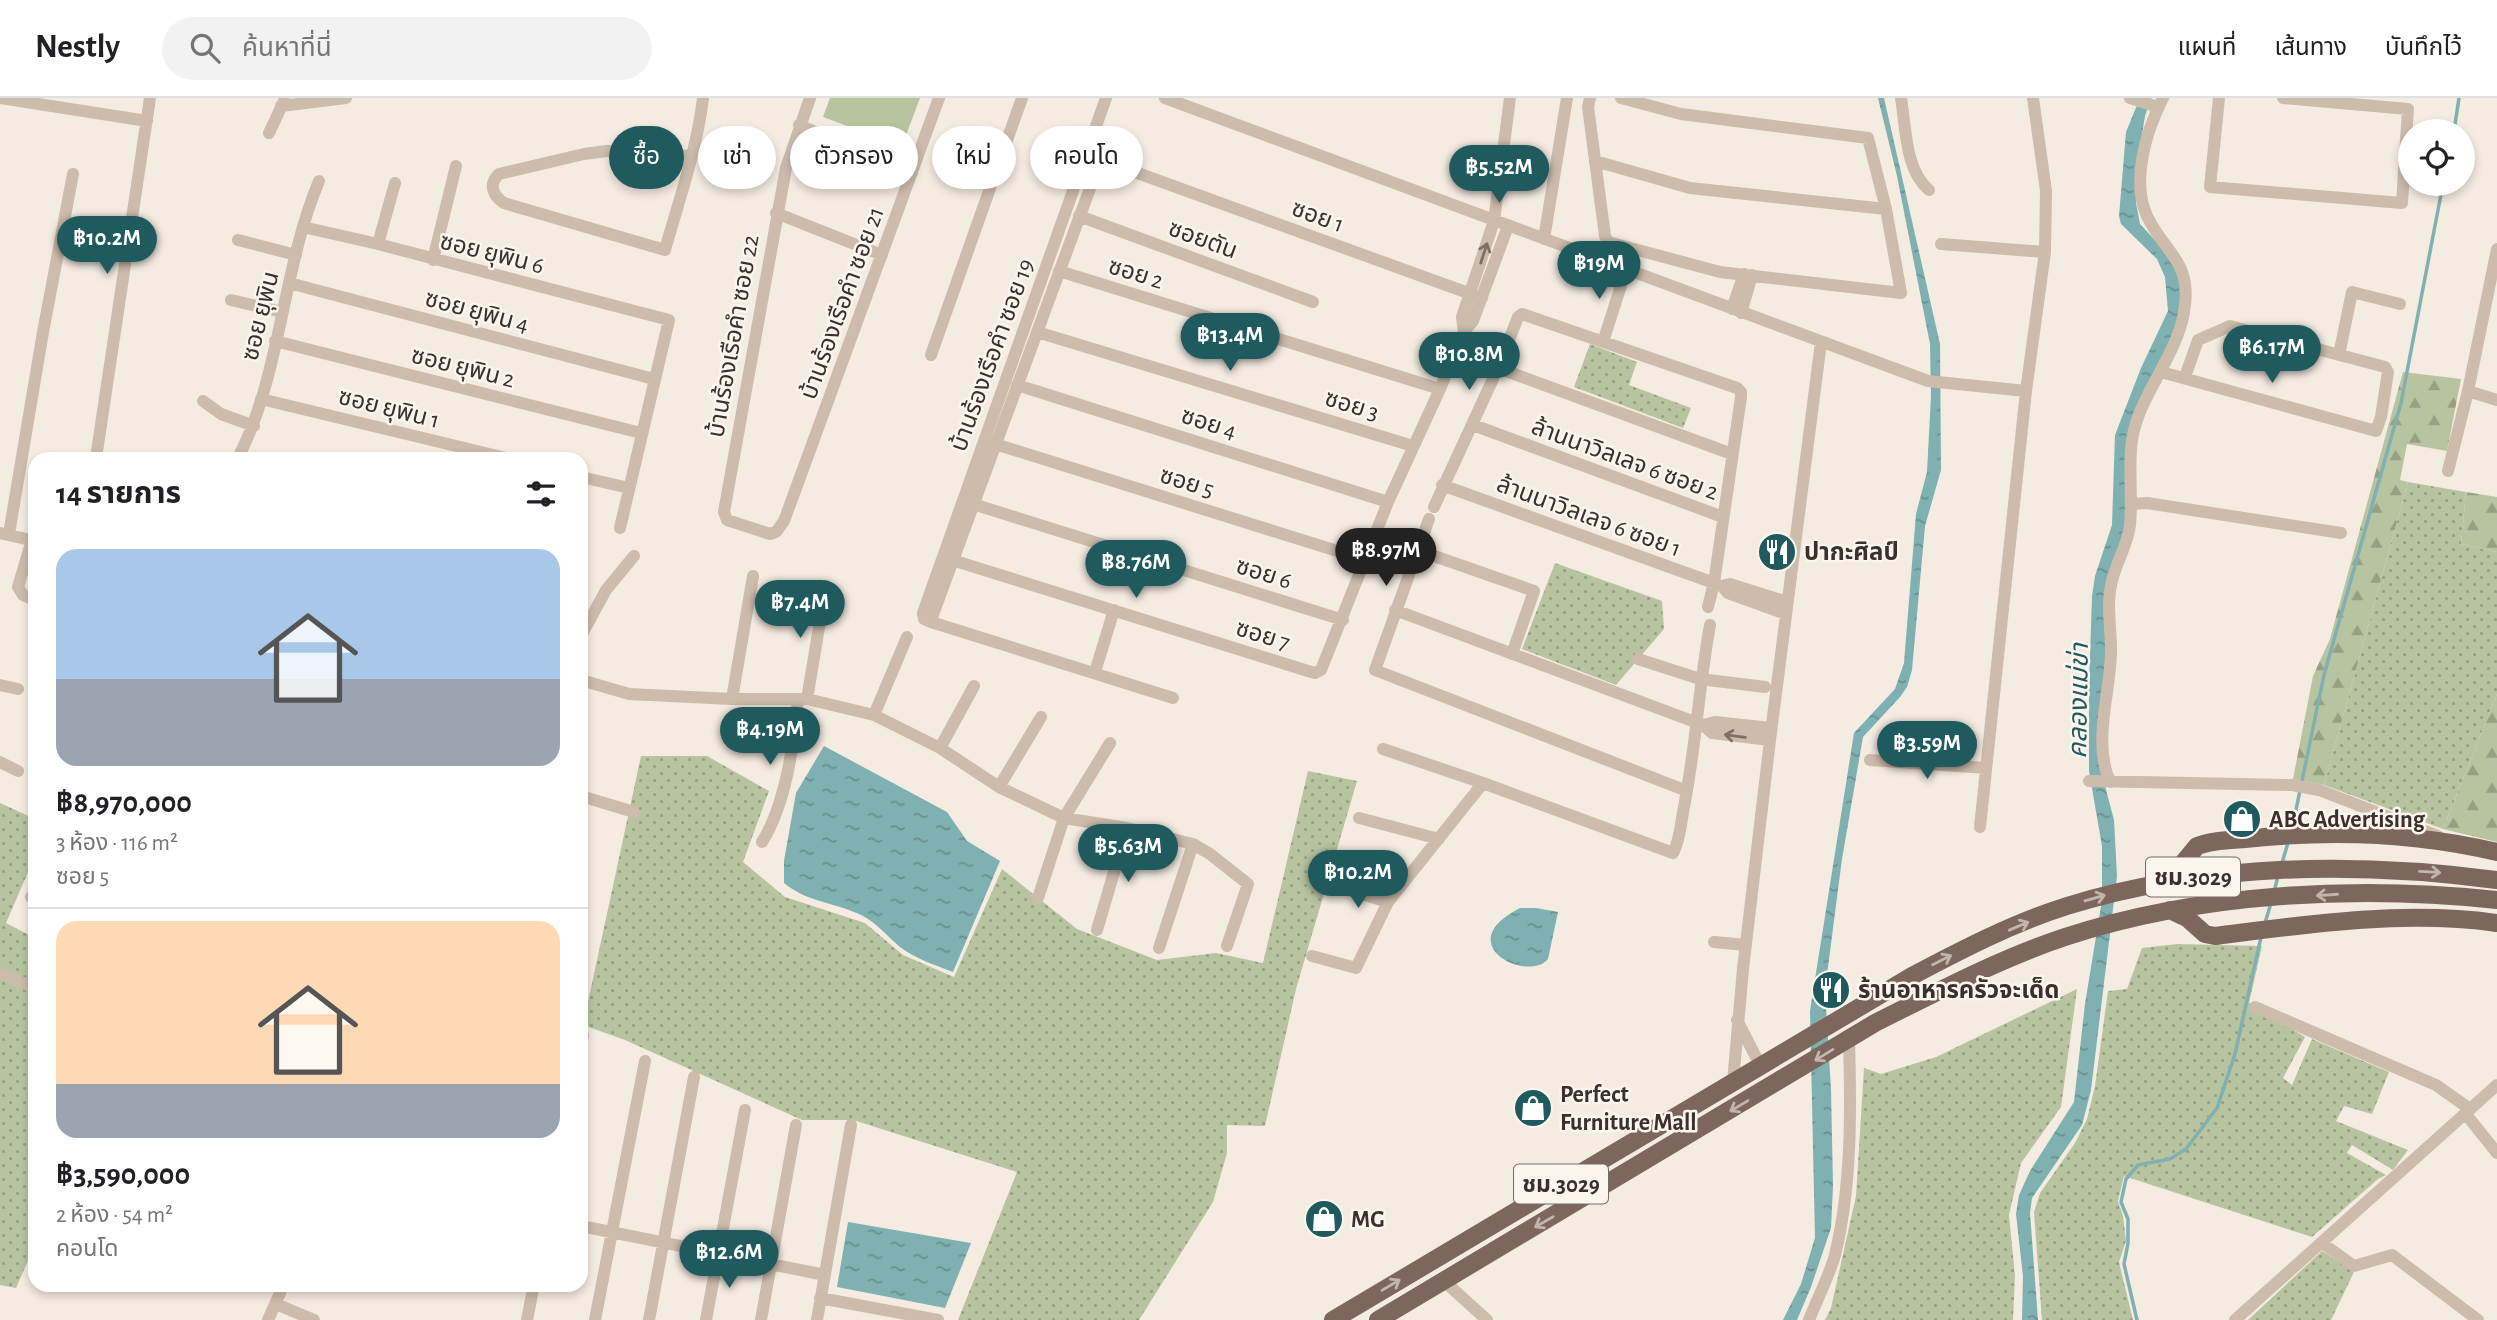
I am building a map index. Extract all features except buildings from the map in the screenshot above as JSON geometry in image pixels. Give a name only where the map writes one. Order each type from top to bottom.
[{"type":"main road","points":[[2169,880],[2184,864],[2192,849],[2203,844],[2272,836],[2360,836],[2451,842],[2497,852]]},
{"type":"main road","points":[[2203,844],[2198,851],[2200,863],[2218,873]]},
{"type":"main road","name":"ชม.3029","points":[[1332,1320],[1840,1018],[1958,952],[2065,907],[2169,880],[2218,873],[2362,868],[2444,873],[2497,880]]},
{"type":"main road","name":"ชม.3029","points":[[1388,1318],[1444,1281],[1875,1023],[1953,983],[2028,950],[2120,920],[2219,903],[2387,892],[2445,894],[2497,900]]},
{"type":"main road","points":[[2215,936],[2206,924],[2206,917],[2211,906],[2219,903]]},
{"type":"main road","points":[[2170,910],[2191,921],[2205,934],[2215,936],[2400,918],[2465,919],[2497,923]]},
{"type":"street","points":[[0,98],[147,121]]},
{"type":"street","points":[[97,452],[150,98]]},
{"type":"street","points":[[269,133],[283,102],[346,98]]},
{"type":"street","points":[[691,156],[607,151],[584,154],[499,174],[494,181],[495,195],[504,203],[665,250],[691,156],[704,98]]},
{"type":"street","name":"บ้านร้องเรือคำ ซอย 22","points":[[784,521],[781,528],[769,534],[732,522],[724,516],[724,512],[776,213],[786,168],[810,98]]},
{"type":"street","name":"บ้านร้องเรือคำ ซอย 21","points":[[918,156],[939,98]]},
{"type":"street","points":[[931,355],[1022,98]]},
{"type":"street","name":"บ้านร้องเรือคำ ซอย 19","points":[[932,622],[924,619],[923,613],[1106,98]]},
{"type":"street","points":[[1165,98],[1928,381],[2026,391]]},
{"type":"street","points":[[1464,332],[1462,317],[1468,293],[1494,220],[1509,98]]},
{"type":"street","points":[[1544,239],[1567,98]]},
{"type":"street","points":[[1590,98],[1588,107],[1608,242],[1720,272],[1901,293],[1886,209],[1868,138],[1681,114],[1621,98]]},
{"type":"street","points":[[1901,98],[1912,164],[1918,182],[1928,190]]},
{"type":"street","points":[[1980,827],[2026,391],[2045,251],[2046,191],[2033,98]]},
{"type":"street","points":[[2110,782],[2105,766],[2103,734],[2110,677],[2109,607],[2111,582],[2129,534],[2133,433],[2181,324],[2185,298],[2185,283],[2178,262],[2148,219],[2144,206],[2141,178],[2145,144],[2160,102],[2131,98]]},
{"type":"street","points":[[2219,98],[2210,187],[2402,203],[2409,109],[2283,98]]},
{"type":"street","name":"ซอย 1","points":[[1079,216],[1102,161],[1482,298]]},
{"type":"street","points":[[1595,161],[1690,188],[1886,209]]},
{"type":"street","points":[[433,260],[456,166]]},
{"type":"street","points":[[28,539],[4,533],[73,174]]},
{"type":"street","name":"ซอย ยุพิน","points":[[241,452],[254,426],[303,227],[319,181]]},
{"type":"street","points":[[378,244],[395,183]]},
{"type":"street","name":"บ้านร้องเรือคำ ซอย 21","points":[[784,521],[906,189]]},
{"type":"street","points":[[776,213],[882,255]]},
{"type":"street","points":[[1079,216],[931,618],[932,622],[1173,698]]},
{"type":"street","name":"ซอยตัน","points":[[1079,216],[1313,302]]},
{"type":"street","points":[[1343,620],[1388,502],[1464,332],[1473,321],[1508,226]]},
{"type":"street","name":"ซอย ยุพิน 6","points":[[303,227],[669,320],[654,379]]},
{"type":"street","points":[[238,240],[296,255]]},
{"type":"street","points":[[1941,244],[2045,251]]},
{"type":"street","points":[[2448,471],[2468,391],[2497,249]]},
{"type":"street","points":[[1603,342],[1626,270]]},
{"type":"street","name":"ซอย 2","points":[[1059,271],[1440,389]]},
{"type":"street","points":[[1737,311],[1748,275]]},
{"type":"street","name":"ซอย ยุพิน 4","points":[[289,283],[654,379]]},
{"type":"street","points":[[2339,355],[2352,292],[2400,304]]},
{"type":"street","points":[[231,300],[282,312]]},
{"type":"street","points":[[2484,309],[2497,313]]},
{"type":"street","points":[[1687,791],[1375,670],[1442,485],[1473,425],[1518,317],[1522,314],[1737,388],[1741,392],[1723,517],[1718,585],[1708,607]]},
{"type":"street","points":[[2161,372],[2376,431],[2381,417],[2388,372],[2385,367],[2230,326],[2198,340],[2185,377]]},
{"type":"street","name":"ซอย 3","points":[[1037,332],[1413,446]]},
{"type":"street","name":"ซอย ยุพิน 2","points":[[275,341],[641,433]]},
{"type":"street","points":[[1733,1082],[1737,1020],[1771,734],[1821,342]]},
{"type":"street","points":[[1498,368],[1732,454]]},
{"type":"street","points":[[620,527],[654,379]]},
{"type":"street","name":"ซอย 4","points":[[1017,385],[1388,502]]},
{"type":"street","points":[[2468,391],[2497,400]]},
{"type":"street","name":"ซอย ยุพิน 1","points":[[261,399],[481,452]]},
{"type":"street","points":[[203,401],[222,414],[254,426]]},
{"type":"street","name":"ล้านนาวิลเลจ 6 ซอย 2","points":[[1473,425],[1723,517]]},
{"type":"street","name":"ซอย 5","points":[[995,443],[1366,560]]},
{"type":"street","points":[[588,479],[629,488]]},
{"type":"street","name":"ล้านนาวิลเลจ 6 ซอย 1","points":[[1442,485],[1718,585],[1730,584],[1787,608]]},
{"type":"street","points":[[2131,504],[2147,503],[2342,533]]},
{"type":"street","name":"ซอย 6","points":[[973,504],[1343,620]]},
{"type":"street","points":[[1417,550],[1534,591],[1512,654]]},
{"type":"street","points":[[588,623],[606,590],[634,556]]},
{"type":"street","points":[[28,558],[18,587],[28,597]]},
{"type":"street","name":"ซอย 7","points":[[953,560],[1315,673],[1321,670],[1343,620]]},
{"type":"street","points":[[732,699],[753,576]]},
{"type":"street","points":[[762,842],[771,828],[779,804],[826,586]]},
{"type":"street","points":[[1096,672],[1114,610]]},
{"type":"street","points":[[1395,610],[1700,724],[1714,722],[1771,734]]},
{"type":"street","points":[[1384,749],[1483,783],[1670,854],[1675,851],[1700,724],[1700,679],[1710,625]]},
{"type":"street","points":[[874,715],[907,637]]},
{"type":"street","points":[[1638,659],[1700,679],[1765,687]]},
{"type":"street","points":[[588,682],[629,694],[802,699],[874,715],[940,748],[999,788],[1063,818],[1126,828],[1193,844],[1248,884],[1227,946]]},
{"type":"street","points":[[0,685],[18,690]]},
{"type":"street","points":[[940,748],[974,685]]},
{"type":"street","points":[[999,788],[1041,717]]},
{"type":"street","points":[[1038,898],[1063,818],[1110,743]]},
{"type":"street","points":[[1870,760],[1986,768]]},
{"type":"street","points":[[0,762],[18,771]]},
{"type":"street","points":[[2089,781],[2292,785],[2319,790],[2451,842]]},
{"type":"street","points":[[1312,956],[1356,968],[1388,902],[1483,783]]},
{"type":"street","points":[[588,798],[634,812]]},
{"type":"street","points":[[1359,818],[1439,839]]},
{"type":"street","points":[[1097,930],[1126,828]]},
{"type":"street","points":[[1159,948],[1193,844]]},
{"type":"street","points":[[1339,887],[1388,902]]},
{"type":"street","points":[[1714,942],[1746,945]]},
{"type":"street","points":[[0,973],[28,985]]},
{"type":"street","points":[[2255,1007],[2436,1085],[2468,1111],[2497,1153]]},
{"type":"street","points":[[1737,1020],[1760,1065]]},
{"type":"street","points":[[1808,1320],[1834,1256],[1847,1182],[1849,1040]]},
{"type":"street","points":[[595,1320],[646,1060]]},
{"type":"street","points":[[649,1320],[694,1077]]},
{"type":"street","points":[[2235,1320],[2497,1085]]},
{"type":"street","points":[[706,1320],[745,1110]]},
{"type":"street","points":[[761,1320],[796,1125]]},
{"type":"street","points":[[817,1320],[851,1125]]},
{"type":"street","points":[[588,1227],[825,1275]]},
{"type":"street","points":[[2322,1243],[2354,1266],[2392,1255],[2477,1320]]},
{"type":"street","points":[[1444,1281],[1487,1320]]},
{"type":"street","points":[[268,1320],[281,1292]]},
{"type":"street","points":[[527,1320],[532,1292]]},
{"type":"street","points":[[820,1298],[869,1314],[938,1320]]},
{"type":"street","points":[[276,1304],[314,1320]]},
{"type":"green space","points":[[830,98],[920,98],[910,126],[848,126],[823,117]]},
{"type":"green space","points":[[1590,344],[1637,362],[1629,385],[1691,408],[1683,428],[1574,387]]},
{"type":"green space","points":[[2403,372],[2461,379],[2447,451],[2407,444],[2400,480],[2408,482],[2324,785],[2293,779],[2313,676],[2330,639]]},
{"type":"green space","points":[[2408,482],[2466,492],[2461,544],[2497,552],[2497,694],[2443,829],[2324,785]]},
{"type":"green space","points":[[2466,492],[2497,497],[2497,552],[2461,544]]},
{"type":"green space","points":[[1555,563],[1662,601],[1664,629],[1616,685],[1522,649]]},
{"type":"green space","points":[[2497,694],[2497,842],[2443,829]]},
{"type":"green space","points":[[641,756],[707,756],[769,791],[743,862],[785,897],[865,923],[903,955],[954,977],[1002,869],[1077,929],[1157,960],[1216,953],[1263,963],[1308,771],[1357,781],[1296,989],[1265,1126],[1227,1125],[1227,1153],[1213,1202],[1139,1320],[958,1320],[1017,1172],[853,1120],[802,1120],[625,1040],[588,1027],[588,1002]]},
{"type":"green space","points":[[0,803],[28,816],[28,872],[6,923],[28,934],[28,1261],[16,1288],[0,1285]]},
{"type":"green space","points":[[2177,944],[2262,946],[2249,1003],[2305,1037],[2283,1078],[2292,1085],[2312,1039],[2389,1072],[2372,1114],[2344,1106],[2336,1121],[2408,1150],[2393,1170],[2352,1145],[2347,1153],[2386,1175],[2312,1237],[2124,1176],[2118,1201],[2126,1241],[2119,1262],[2133,1320],[2042,1320],[2034,1212],[2040,1193],[2075,1143],[2087,1119],[2095,1086],[2108,991],[2127,989],[2142,948]]},
{"type":"green space","points":[[2077,989],[2061,1107],[2021,1163],[2009,1215],[2015,1276],[2013,1320],[1825,1320],[1831,1308],[1856,1196],[1864,1068],[1881,1074],[1936,1057]]},
{"type":"green space","points":[[2322,1251],[2354,1272],[2331,1320],[2248,1320]]},
{"type":"water","points":[[1878,98],[1884,98],[1940,344],[1941,470],[1925,526],[1912,670],[1907,687],[1900,697],[1863,737],[1842,859],[1825,990],[1831,1090],[1831,1228],[1797,1320],[1783,1320],[1801,1284],[1815,1238],[1810,1011],[1854,733],[1895,689],[1904,663],[1916,514],[1927,472],[1931,396],[1930,344],[1897,176]]},
{"type":"water","points":[[2140,98],[2151,98],[2139,153],[2136,203],[2140,224],[2181,274],[2182,316],[2133,425],[2129,499],[2105,648],[2105,786],[2114,820],[2117,876],[2091,1090],[2082,1125],[2032,1198],[2030,1213],[2038,1320],[2022,1320],[2023,1276],[2016,1214],[2019,1195],[2030,1171],[2074,1102],[2085,1004],[2102,900],[2102,846],[2089,771],[2089,686],[2092,596],[2095,576],[2112,525],[2115,435],[2141,368],[2168,311],[2165,277],[2157,259],[2121,224],[2119,216],[2126,132]]},
{"type":"water","points":[[824,746],[947,812],[967,841],[1000,861],[953,972],[906,951],[863,916],[812,899],[784,883],[784,861],[796,793]]},
{"type":"water","points":[[1520,908],[1558,912],[1548,959],[1538,965],[1512,963],[1492,947],[1491,935],[1500,922]]},
{"type":"water","points":[[848,1222],[971,1243],[945,1308],[837,1287]]},
{"type":"waterway","points":[[2456,119],[2459,98]]},
{"type":"waterway","points":[[2292,829],[2324,675],[2401,403],[2441,196]]},
{"type":"waterway","points":[[2281,866],[2288,843]]},
{"type":"waterway","points":[[2274,892],[2278,876]]},
{"type":"waterway","points":[[2265,923],[2271,903]]},
{"type":"waterway","points":[[2137,1320],[2124,1264],[2128,1243],[2128,1219],[2121,1202],[2126,1179],[2138,1165],[2170,1159],[2186,1149],[2217,1108],[2235,1054],[2261,937]]},
{"type":"place","name":"ปากะศิลป์","points":[[1777,552]]},
{"type":"place","name":"ABC Advertising","points":[[2242,819]]},
{"type":"place","name":"ร้านอาหารครัวจะเด็ด","points":[[1831,990]]},
{"type":"place","name":"Perfect Furniture Mall","points":[[1533,1108]]},
{"type":"place","name":"MG","points":[[1324,1219]]},
{"type":"water label","name":"คลองแม่ข่า","points":[[2078,701]]}]
